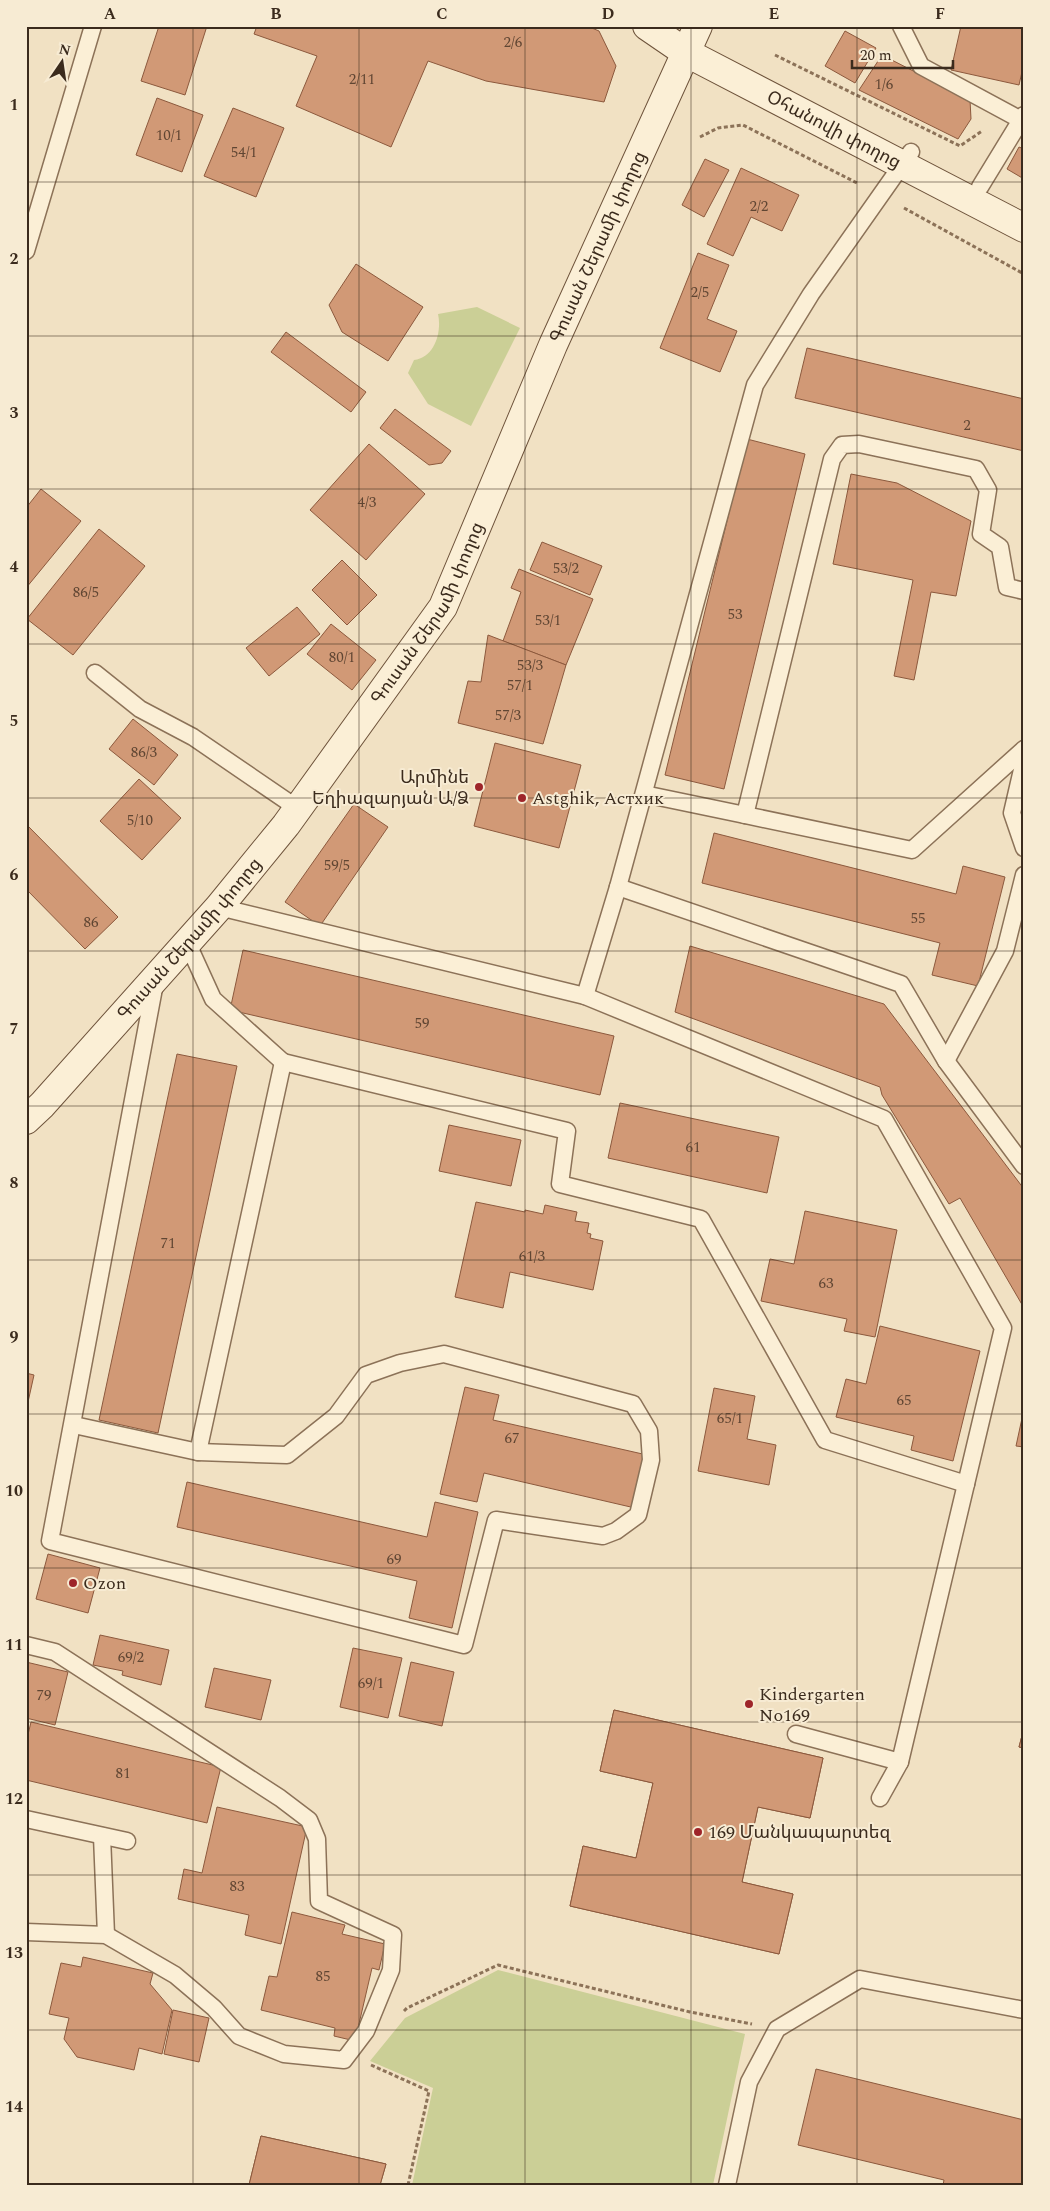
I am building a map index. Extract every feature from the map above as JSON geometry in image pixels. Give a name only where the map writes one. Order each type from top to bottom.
[{"type":"main road","name":"Օհանովի փողոց","points":[[647,26],[692,39]]},
{"type":"main road","name":"Օհանովի փողոց","points":[[659,26],[692,39],[907,158],[1024,228]]},
{"type":"main road","name":"Գուսան Շերամի փողոց","points":[[26,1120],[42,1105],[219,907],[286,826],[442,607],[555,340],[692,39]]},
{"type":"main road","name":"Օհանովի փողոց","points":[[907,158],[980,187],[1024,210]]},
{"type":"lane","points":[[26,252],[93,26]]},
{"type":"lane","points":[[901,26],[921,66],[1019,123],[980,187]]},
{"type":"lane","points":[[585,996],[644,794],[755,386],[811,294],[907,158]]},
{"type":"lane","points":[[745,815],[832,459],[842,445],[859,444],[976,469],[988,490],[981,534],[1000,547],[1007,588],[1024,591]]},
{"type":"lane","points":[[95,673],[140,708],[193,737],[297,808]]},
{"type":"lane","points":[[644,794],[912,850],[1024,749]]},
{"type":"lane","points":[[1024,762],[1012,813],[1024,848]]},
{"type":"lane","points":[[946,1060],[1005,951],[1024,875]]},
{"type":"lane","points":[[618,887],[901,984],[946,1060],[1024,1166]]},
{"type":"lane","points":[[219,907],[585,996],[884,1119],[1003,1328],[900,1762],[880,1798]]},
{"type":"lane","points":[[187,942],[213,999],[283,1062],[567,1130],[560,1184],[701,1219],[825,1440],[966,1484]]},
{"type":"lane","points":[[74,1425],[198,1452],[287,1455],[336,1416],[366,1375],[400,1363],[444,1354],[633,1404],[649,1431],[651,1460],[638,1515],[616,1531],[603,1536],[496,1520],[464,1645],[50,1540],[74,1425],[156,976]]},
{"type":"lane","points":[[198,1452],[283,1062]]},
{"type":"lane","points":[[26,1645],[55,1652],[280,1798],[309,1820],[317,1840],[319,1901],[393,1934],[391,1970],[366,2030],[344,2060],[284,2054],[239,2036],[214,2008],[175,1975],[106,1935],[26,1932]]},
{"type":"lane","points":[[796,1734],[900,1762]]},
{"type":"lane","points":[[26,1819],[127,1841]]},
{"type":"lane","points":[[102,1836],[106,1935]]},
{"type":"lane","points":[[727,2185],[749,2082],[777,2030],[860,1979],[1024,2010]]},
{"type":"path","points":[[775,55],[960,146],[994,123],[1019,123]]},
{"type":"path","points":[[700,137],[718,128],[743,125]]},
{"type":"path","points":[[406,2008],[498,1964],[690,2012],[777,2030]]},
{"type":"path","points":[[363,2062],[429,2090],[408,2185]]},
{"type":"green space","points":[[477,307],[520,328],[471,426],[428,404],[408,373],[414,360],[421,358],[432,349],[438,335],[438,314]]},
{"type":"green space","points":[[498,1970],[745,2034],[713,2185],[412,2185],[433,2088],[370,2061],[405,2018]]},
{"type":"building","points":[[159,26],[207,26],[185,95],[141,81]]},
{"type":"building","points":[[257,26],[587,26],[599,31],[616,66],[604,102],[486,81],[428,61],[391,147],[296,106],[317,56],[254,34]]},
{"type":"building","points":[[961,26],[1024,26],[1024,63],[1019,85],[951,70]]},
{"type":"building","points":[[845,31],[876,48],[855,83],[825,66]]},
{"type":"building","points":[[882,55],[970,100],[971,119],[958,139],[859,90]]},
{"type":"building","points":[[157,98],[203,115],[182,172],[136,155]]},
{"type":"building","points":[[233,108],[284,128],[256,197],[204,176]]},
{"type":"building","points":[[1019,147],[1024,149],[1024,179],[1007,169]]},
{"type":"building","points":[[705,159],[729,170],[704,217],[682,205]]},
{"type":"building","points":[[741,168],[799,195],[782,231],[751,217],[733,256],[707,244]]},
{"type":"building","points":[[698,253],[729,265],[707,319],[737,331],[720,372],[660,348]]},
{"type":"building","points":[[356,264],[423,307],[388,361],[342,332],[329,305]]},
{"type":"building","points":[[286,332],[366,392],[351,412],[271,352]]},
{"type":"building","points":[[807,348],[1024,399],[1024,451],[795,398]]},
{"type":"building","points":[[395,409],[451,451],[442,463],[429,465],[380,428]]},
{"type":"building","points":[[747,439],[805,454],[724,789],[665,775]]},
{"type":"building","points":[[369,444],[425,494],[366,560],[310,510]]},
{"type":"building","points":[[851,474],[897,483],[971,521],[956,596],[931,592],[914,680],[894,676],[913,580],[833,564]]},
{"type":"building","points":[[41,489],[81,521],[26,588],[26,508]]},
{"type":"building","points":[[99,529],[145,566],[73,655],[27,619]]},
{"type":"building","points":[[542,542],[602,566],[590,595],[530,570]]},
{"type":"building","points":[[342,560],[377,595],[347,625],[312,590]]},
{"type":"building","points":[[519,569],[593,599],[566,665],[503,641],[521,592],[511,588]]},
{"type":"building","points":[[297,607],[320,634],[269,676],[246,648]]},
{"type":"building","points":[[331,624],[376,660],[352,690],[307,654]]},
{"type":"building","points":[[488,635],[566,665],[543,744],[458,723],[468,681],[481,682]]},
{"type":"building","points":[[133,719],[178,755],[154,785],[109,749]]},
{"type":"building","points":[[495,743],[581,765],[559,848],[474,826]]},
{"type":"building","points":[[139,779],[181,818],[142,860],[100,821]]},
{"type":"building","points":[[354,804],[388,827],[320,926],[285,902]]},
{"type":"building","points":[[26,824],[118,917],[85,949],[26,889]]},
{"type":"building","points":[[714,833],[956,894],[963,866],[1005,877],[978,986],[932,975],[940,943],[702,883]]},
{"type":"building","points":[[690,946],[884,1004],[1024,1189],[1024,1308],[960,1198],[949,1204],[882,1095],[880,1087],[675,1012]]},
{"type":"building","points":[[243,950],[614,1036],[600,1095],[230,1010]]},
{"type":"building","points":[[177,1054],[237,1066],[158,1433],[99,1420]]},
{"type":"building","points":[[620,1103],[779,1137],[767,1193],[608,1158]]},
{"type":"building","points":[[449,1125],[521,1140],[511,1186],[439,1171]]},
{"type":"building","points":[[476,1202],[543,1214],[545,1205],[577,1212],[575,1221],[589,1223],[587,1233],[591,1234],[590,1238],[603,1241],[593,1290],[510,1272],[503,1308],[455,1297]]},
{"type":"building","points":[[805,1211],[897,1230],[875,1337],[844,1331],[847,1319],[761,1301],[770,1259],[794,1264]]},
{"type":"building","points":[[880,1326],[980,1351],[953,1461],[911,1450],[914,1436],[836,1417],[846,1379],[866,1384]]},
{"type":"building","points":[[26,1373],[34,1375],[26,1411]]},
{"type":"building","points":[[465,1387],[499,1395],[493,1420],[647,1455],[635,1508],[484,1473],[477,1502],[440,1494]]},
{"type":"building","points":[[714,1388],[755,1396],[747,1439],[776,1445],[769,1485],[698,1471]]},
{"type":"building","points":[[1024,1409],[1024,1447],[1016,1446]]},
{"type":"building","points":[[187,1482],[427,1537],[435,1502],[478,1512],[452,1628],[409,1618],[417,1581],[177,1527]]},
{"type":"building","points":[[48,1554],[100,1568],[88,1613],[36,1599]]},
{"type":"building","points":[[100,1635],[169,1650],[161,1685],[122,1675],[123,1671],[93,1665]]},
{"type":"building","points":[[353,1648],[402,1658],[388,1718],[340,1707]]},
{"type":"building","points":[[26,1662],[68,1672],[55,1725],[26,1718]]},
{"type":"building","points":[[411,1662],[454,1672],[442,1726],[399,1716]]},
{"type":"building","points":[[214,1668],[271,1680],[261,1720],[205,1707]]},
{"type":"building","name":"169 Մանկապարտեզ","points":[[614,1710],[823,1758],[810,1818],[758,1807],[742,1882],[793,1894],[779,1954],[570,1906],[583,1846],[636,1858],[653,1783],[600,1771]]},
{"type":"building","name":"169 Մանկապարտեզ","points":[[614,1710],[823,1758],[810,1818],[758,1807],[742,1882],[793,1894],[779,1954],[570,1906],[583,1846],[636,1858],[653,1783],[600,1771]]},
{"type":"building","points":[[31,1722],[221,1767],[207,1823],[26,1780],[26,1743]]},
{"type":"building","points":[[1024,1728],[1024,1748],[1019,1747]]},
{"type":"building","points":[[1024,1728],[1024,1748],[1019,1747]]},
{"type":"building","points":[[217,1807],[307,1827],[281,1944],[245,1935],[249,1915],[178,1899],[184,1869],[202,1873]]},
{"type":"building","points":[[292,1912],[345,1925],[342,1934],[385,1944],[379,1970],[372,1968],[355,2041],[334,2036],[335,2028],[261,2010],[269,1976],[277,1977]]},
{"type":"building","points":[[83,1957],[153,1973],[150,1984],[172,2010],[162,2054],[139,2048],[134,2070],[77,2057],[64,2039],[69,2018],[49,2014],[61,1963],[81,1967]]},
{"type":"building","points":[[173,2010],[209,2018],[199,2062],[164,2054]]},
{"type":"building","points":[[816,2069],[1024,2120],[1024,2185],[943,2185],[944,2180],[798,2145]]},
{"type":"building","points":[[261,2136],[386,2164],[380,2185],[249,2185]]},
{"type":"building","points":[[261,2136],[386,2164],[380,2185],[249,2185]]},
{"type":"place","name":"Արմինե Եղիազարյան Ա/Ձ","points":[[479,787]]},
{"type":"place","name":"Astghik, Астхик","points":[[522,798]]},
{"type":"place","name":"Ozon","points":[[73,1583]]},
{"type":"place","name":"Kindergarten No169","points":[[749,1704]]},
{"type":"place","name":"169 Մանկապարտեզ","points":[[698,1832]]}]
